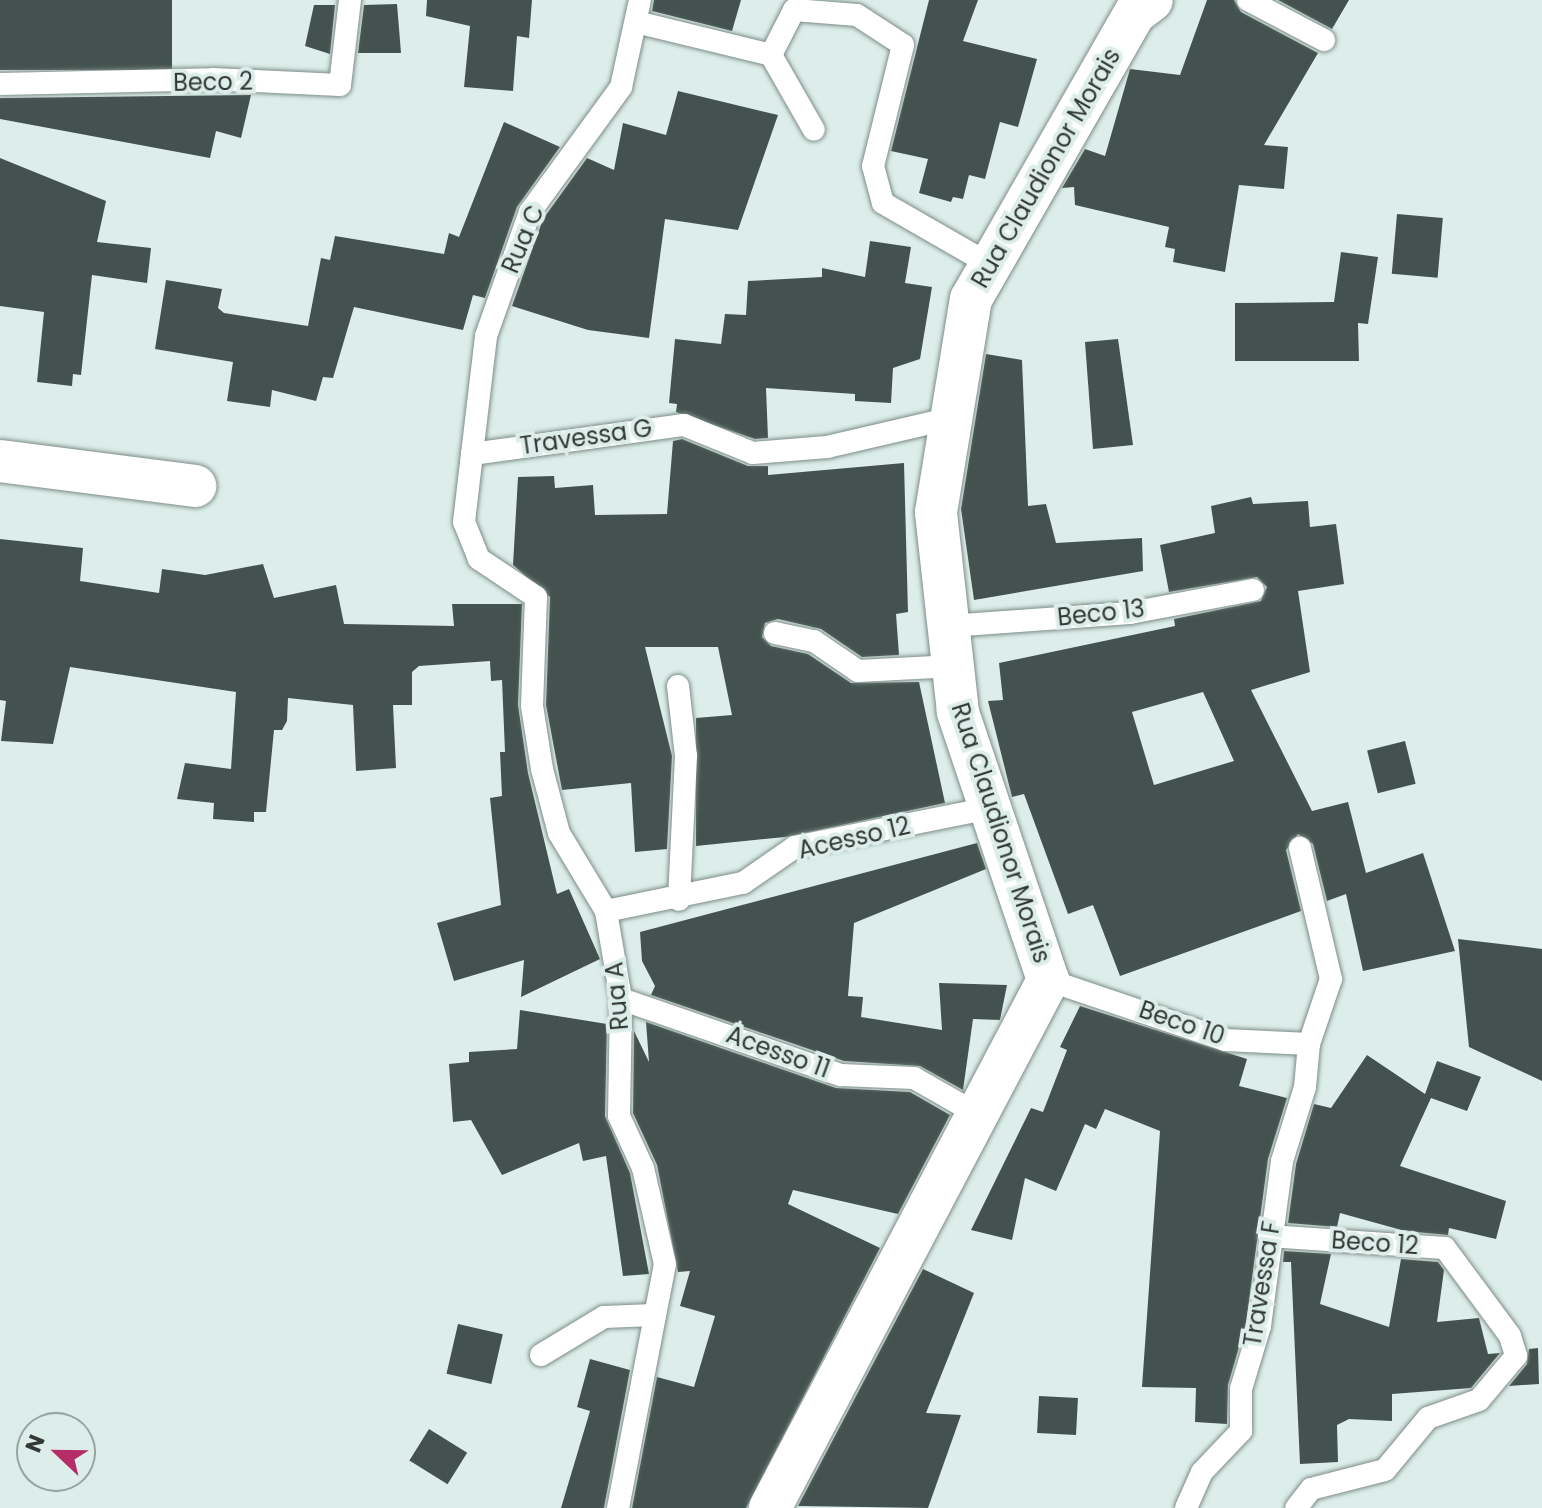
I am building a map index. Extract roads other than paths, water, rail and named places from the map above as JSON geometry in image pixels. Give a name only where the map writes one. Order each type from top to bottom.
[{"type":"street","name":"Rua Claudionor Morais","points":[[776,1506],[1048,980],[958,712],[936,512],[971,299],[1138,4]]},
{"type":"street","points":[[0,461],[195,486]]},
{"type":"lane","name":"Beco 2","points":[[0,84],[213,79],[340,85],[350,0]]},
{"type":"lane","points":[[1248,0],[1324,40]]},
{"type":"lane","points":[[771,55],[794,10],[857,15],[903,45],[873,166],[883,203],[991,265]]},
{"type":"lane","points":[[638,11],[771,55],[814,130]]},
{"type":"lane","name":"Rua C","points":[[472,454],[486,336],[530,212],[621,87],[638,11]]},
{"type":"lane","name":"Travessa G","points":[[472,454],[684,425],[753,453],[783,451],[827,447],[952,418]]},
{"type":"lane","name":"Rua A","points":[[472,454],[464,522],[479,559],[536,597],[532,706],[542,769],[559,833],[606,911],[621,999],[619,1116],[643,1168],[665,1264],[618,1508]]},
{"type":"lane","name":"Beco 13","points":[[775,633],[814,641],[858,671],[951,646],[1253,590]]},
{"type":"lane","points":[[678,686],[686,756],[679,900]]},
{"type":"lane","name":"Acesso 12","points":[[606,911],[679,900],[743,883],[795,847],[991,808]]},
{"type":"lane","points":[[1300,848],[1331,979],[1309,1044]]},
{"type":"lane","name":"Beco 10","points":[[1048,980],[1225,1040],[1309,1044]]},
{"type":"lane","name":"Acesso 11","points":[[621,999],[841,1075],[914,1078],[977,1114]]},
{"type":"lane","name":"Travessa F","points":[[1186,1508],[1202,1472],[1241,1431],[1241,1389],[1260,1326],[1269,1236],[1282,1161],[1305,1087],[1309,1044]]},
{"type":"lane","name":"Beco 12","points":[[1269,1236],[1445,1248],[1510,1336],[1516,1356],[1479,1400],[1428,1418],[1385,1470],[1311,1489],[1296,1508]]},
{"type":"lane","points":[[541,1355],[604,1317],[653,1315]]}]
